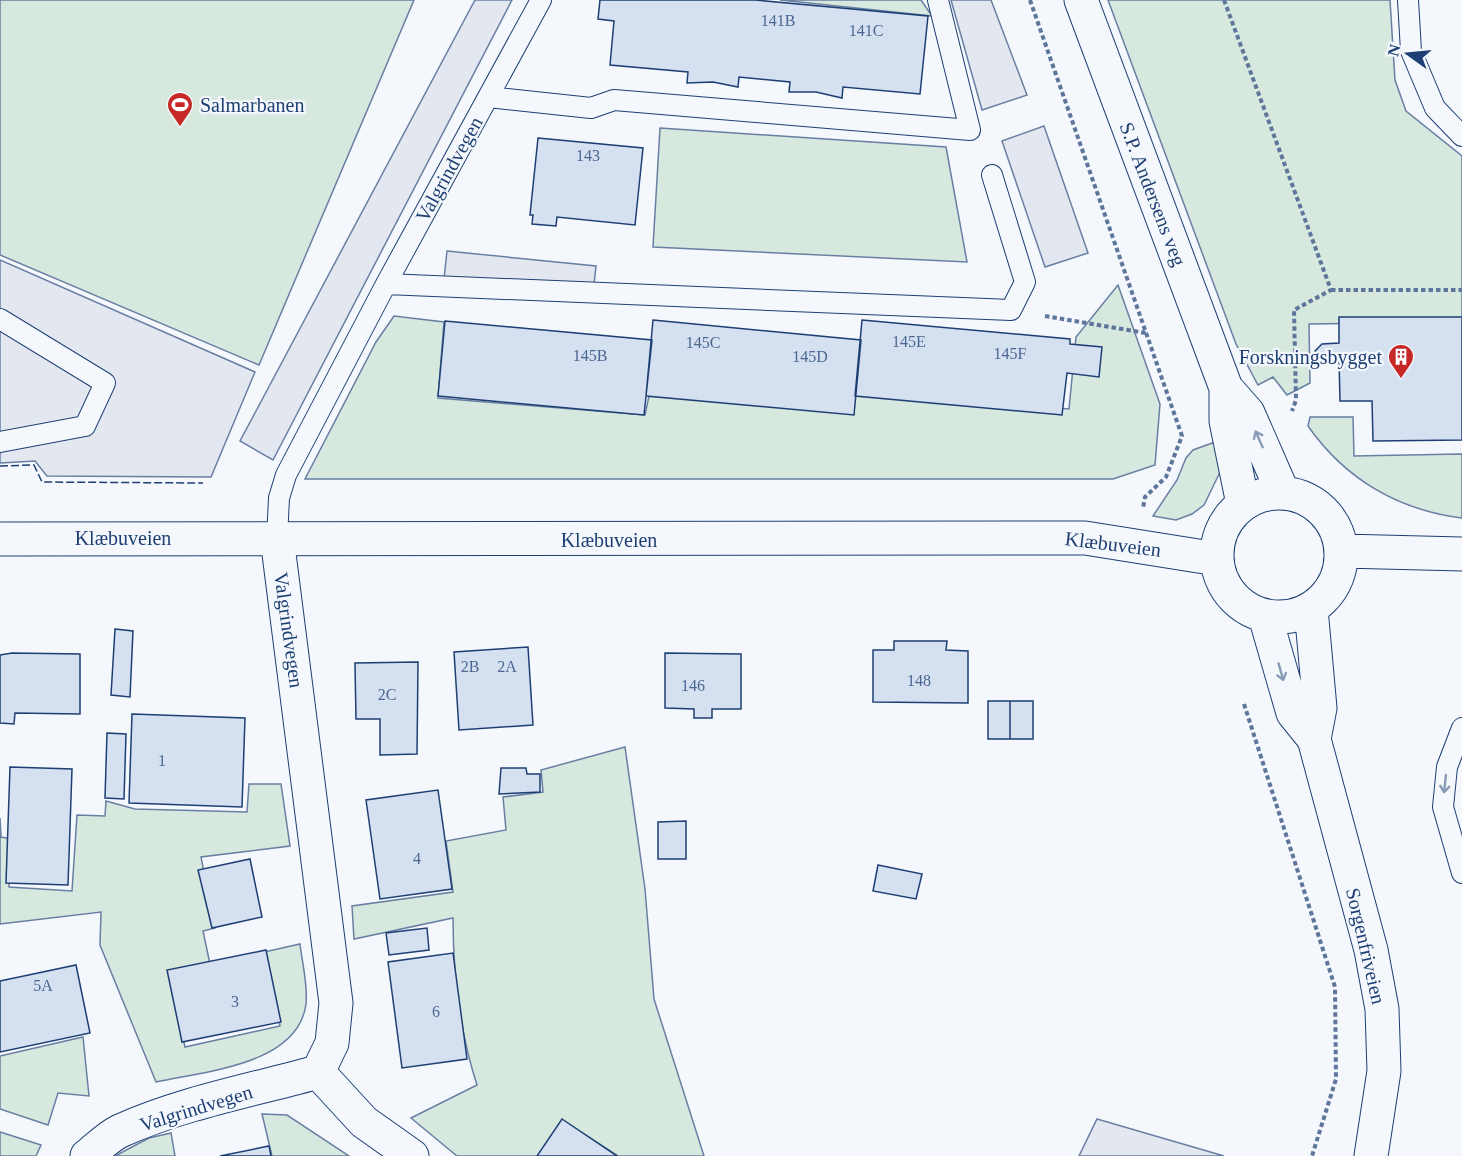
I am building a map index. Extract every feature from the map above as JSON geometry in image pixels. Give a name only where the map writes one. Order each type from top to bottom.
[{"type":"street","name":"S.P. Andersens veg","points":[[1081,0],[1226,388],[1248,414],[1283,493]]},
{"type":"street","name":"S.P. Andersens veg","points":[[1226,388],[1226,421],[1244,504]]},
{"type":"street","points":[[1283,493],[1310,501],[1322,509],[1336,530],[1342,551],[1338,577],[1327,595],[1311,609],[1291,616],[1265,616],[1247,608],[1232,595],[1219,572],[1217,559],[1224,526],[1244,504],[1269,494],[1283,493]]},
{"type":"street","name":"Klæbuveien","points":[[0,539],[616,540],[1085,537],[1217,559]]},
{"type":"street","name":"Valgrindvegen","points":[[87,1156],[118,1132],[318,1072],[332,1043],[336,1003],[277,538]]},
{"type":"street","points":[[1342,551],[1462,554]]},
{"type":"street","name":"Sorgenfriveien","points":[[1311,609],[1320,708],[1314,739]]},
{"type":"street","name":"Sorgenfriveien","points":[[1265,616],[1293,713],[1314,739],[1371,950],[1382,1009],[1384,1071],[1371,1156]]},
{"type":"street","points":[[318,1072],[364,1122],[412,1156]]},
{"type":"lane","name":"Valgrindvegen","points":[[277,538],[279,498],[286,475],[386,284],[541,0]]},
{"type":"lane","points":[[488,97],[591,108],[614,100],[970,130],[945,20],[938,0]]},
{"type":"lane","points":[[1407,0],[1411,51],[1435,108],[1462,136]]},
{"type":"lane","points":[[386,284],[1011,310],[1025,282],[992,175]]},
{"type":"lane","points":[[0,319],[105,383],[85,426],[0,442]]},
{"type":"lane","points":[[1462,728],[1447,767],[1443,807],[1462,873]]},
{"type":"path","points":[[1030,0],[1182,436],[1166,477],[1145,497]]},
{"type":"path","points":[[1224,0],[1330,290]]},
{"type":"path","points":[[1289,417],[1296,400],[1294,310],[1330,290],[1462,290]]},
{"type":"path","points":[[1011,310],[1146,333]]},
{"type":"path","points":[[1244,704],[1335,987],[1336,1079],[1312,1156]]},
{"type":"shaded area","name":"Salmarbanen","points":[[0,0],[414,0],[259,365],[0,255]]},
{"type":"shaded area","points":[[475,0],[512,0],[273,460],[240,441]]},
{"type":"shaded area","points":[[780,0],[921,0],[932,16]]},
{"type":"shaded area","points":[[951,0],[991,0],[1027,95],[982,110]]},
{"type":"shaded area","points":[[1108,0],[1390,0],[1395,80],[1406,111],[1462,156],[1462,322],[1309,324],[1310,383],[1287,395],[1273,377],[1258,385],[1236,344]]},
{"type":"shaded area","points":[[1044,126],[1088,253],[1045,267],[1002,141]]},
{"type":"shaded area","points":[[660,128],[946,147],[967,262],[653,247]]},
{"type":"shaded area","points":[[447,251],[596,266],[593,293],[444,279]]},
{"type":"shaded area","points":[[0,260],[255,372],[211,477],[47,476],[35,461],[0,463]]},
{"type":"shaded area","points":[[1118,285],[1160,404],[1155,465],[1113,479],[305,479],[376,342],[394,316],[444,322],[438,398],[645,415],[649,396],[853,391],[1069,409],[1076,337]]},
{"type":"shaded area","points":[[1310,417],[1353,417],[1354,456],[1462,454],[1462,518],[1416,508],[1375,489],[1339,462],[1323,445],[1308,426]]},
{"type":"shaded area","points":[[1215,442],[1221,470],[1204,505],[1192,514],[1176,520],[1153,516],[1177,480],[1186,458],[1193,450]]},
{"type":"shaded area","points":[[625,747],[645,889],[654,999],[704,1156],[618,1156],[564,1121],[541,1156],[457,1156],[411,1118],[477,1085],[466,1045],[459,1003],[454,960],[453,918],[354,939],[352,906],[453,892],[446,841],[506,830],[503,797],[543,792],[541,770]]},
{"type":"shaded area","points":[[249,784],[281,784],[290,846],[201,857],[215,928],[203,931],[210,964],[169,974],[185,1047],[280,1026],[264,952],[300,944],[306,981],[306,1004],[299,1024],[286,1040],[268,1053],[223,1069],[156,1082],[100,945],[101,912],[0,924],[0,818],[1,837],[12,839],[9,887],[72,891],[77,815],[105,816],[106,801],[135,809],[247,812]]},
{"type":"shaded area","points":[[83,1037],[89,1096],[58,1093],[48,1125],[0,1109],[0,1056]]},
{"type":"shaded area","points":[[262,1114],[287,1115],[349,1156],[272,1156]]},
{"type":"shaded area","points":[[1097,1119],[1224,1156],[1079,1156]]},
{"type":"shaded area","points":[[0,1132],[41,1145],[36,1156],[0,1156]]},
{"type":"shaded area","points":[[171,1133],[175,1156],[115,1156],[149,1138]]},
{"type":"building","points":[[600,0],[755,0],[928,16],[920,94],[843,87],[842,98],[816,92],[789,92],[790,82],[739,77],[738,87],[713,82],[687,83],[688,72],[610,65],[614,21],[598,19]]},
{"type":"building","points":[[538,138],[643,148],[635,225],[557,217],[556,226],[532,224],[533,215],[530,215]]},
{"type":"building","name":"Forskningsbygget","points":[[1339,317],[1462,317],[1462,440],[1373,441],[1372,401],[1340,401],[1339,359],[1321,359],[1315,351],[1322,344],[1339,343]]},
{"type":"building","points":[[653,320],[861,340],[854,415],[646,396]]},
{"type":"building","points":[[862,320],[1070,339],[1070,344],[1102,347],[1099,377],[1067,373],[1062,415],[855,396]]},
{"type":"building","points":[[445,321],[652,340],[644,415],[438,396]]},
{"type":"building","points":[[115,629],[133,631],[130,697],[111,695]]},
{"type":"building","points":[[894,641],[947,641],[946,650],[968,651],[968,703],[873,702],[873,650],[894,650]]},
{"type":"building","points":[[528,647],[533,725],[459,730],[454,652]]},
{"type":"building","points":[[12,653],[80,654],[80,714],[15,713],[14,724],[0,723],[0,655]]},
{"type":"building","points":[[665,653],[741,654],[741,709],[712,709],[712,718],[694,718],[694,709],[665,708]]},
{"type":"building","points":[[418,662],[417,754],[380,755],[380,719],[356,719],[355,663]]},
{"type":"building","points":[[988,701],[1010,701],[1010,739],[988,739]]},
{"type":"building","points":[[1010,701],[1033,701],[1033,739],[1010,739]]},
{"type":"building","points":[[132,714],[245,718],[242,807],[129,803]]},
{"type":"building","points":[[107,733],[126,734],[124,799],[105,798]]},
{"type":"building","points":[[10,767],[72,769],[68,885],[6,883]]},
{"type":"building","points":[[501,768],[526,768],[527,774],[540,774],[540,792],[499,794]]},
{"type":"building","points":[[438,790],[452,889],[380,899],[366,800]]},
{"type":"building","points":[[686,821],[686,859],[658,859],[658,822]]},
{"type":"building","points":[[250,859],[262,917],[212,928],[198,870]]},
{"type":"building","points":[[878,865],[922,874],[916,899],[873,891]]},
{"type":"building","points":[[427,928],[429,950],[389,955],[386,933]]},
{"type":"building","points":[[266,950],[281,1022],[182,1042],[167,970]]},
{"type":"building","points":[[453,953],[467,1059],[402,1068],[388,962]]},
{"type":"building","points":[[76,965],[90,1033],[0,1052],[0,981]]},
{"type":"building","points":[[562,1119],[617,1156],[537,1156]]},
{"type":"building","points":[[269,1146],[271,1156],[220,1156]]},
{"type":"fence","points":[[0,466],[34,465],[42,482],[203,483]]},
{"type":"place","name":"Salmarbanen","points":[[180,128]]},
{"type":"place","name":"Forskningsbygget","points":[[1401,380]]}]
